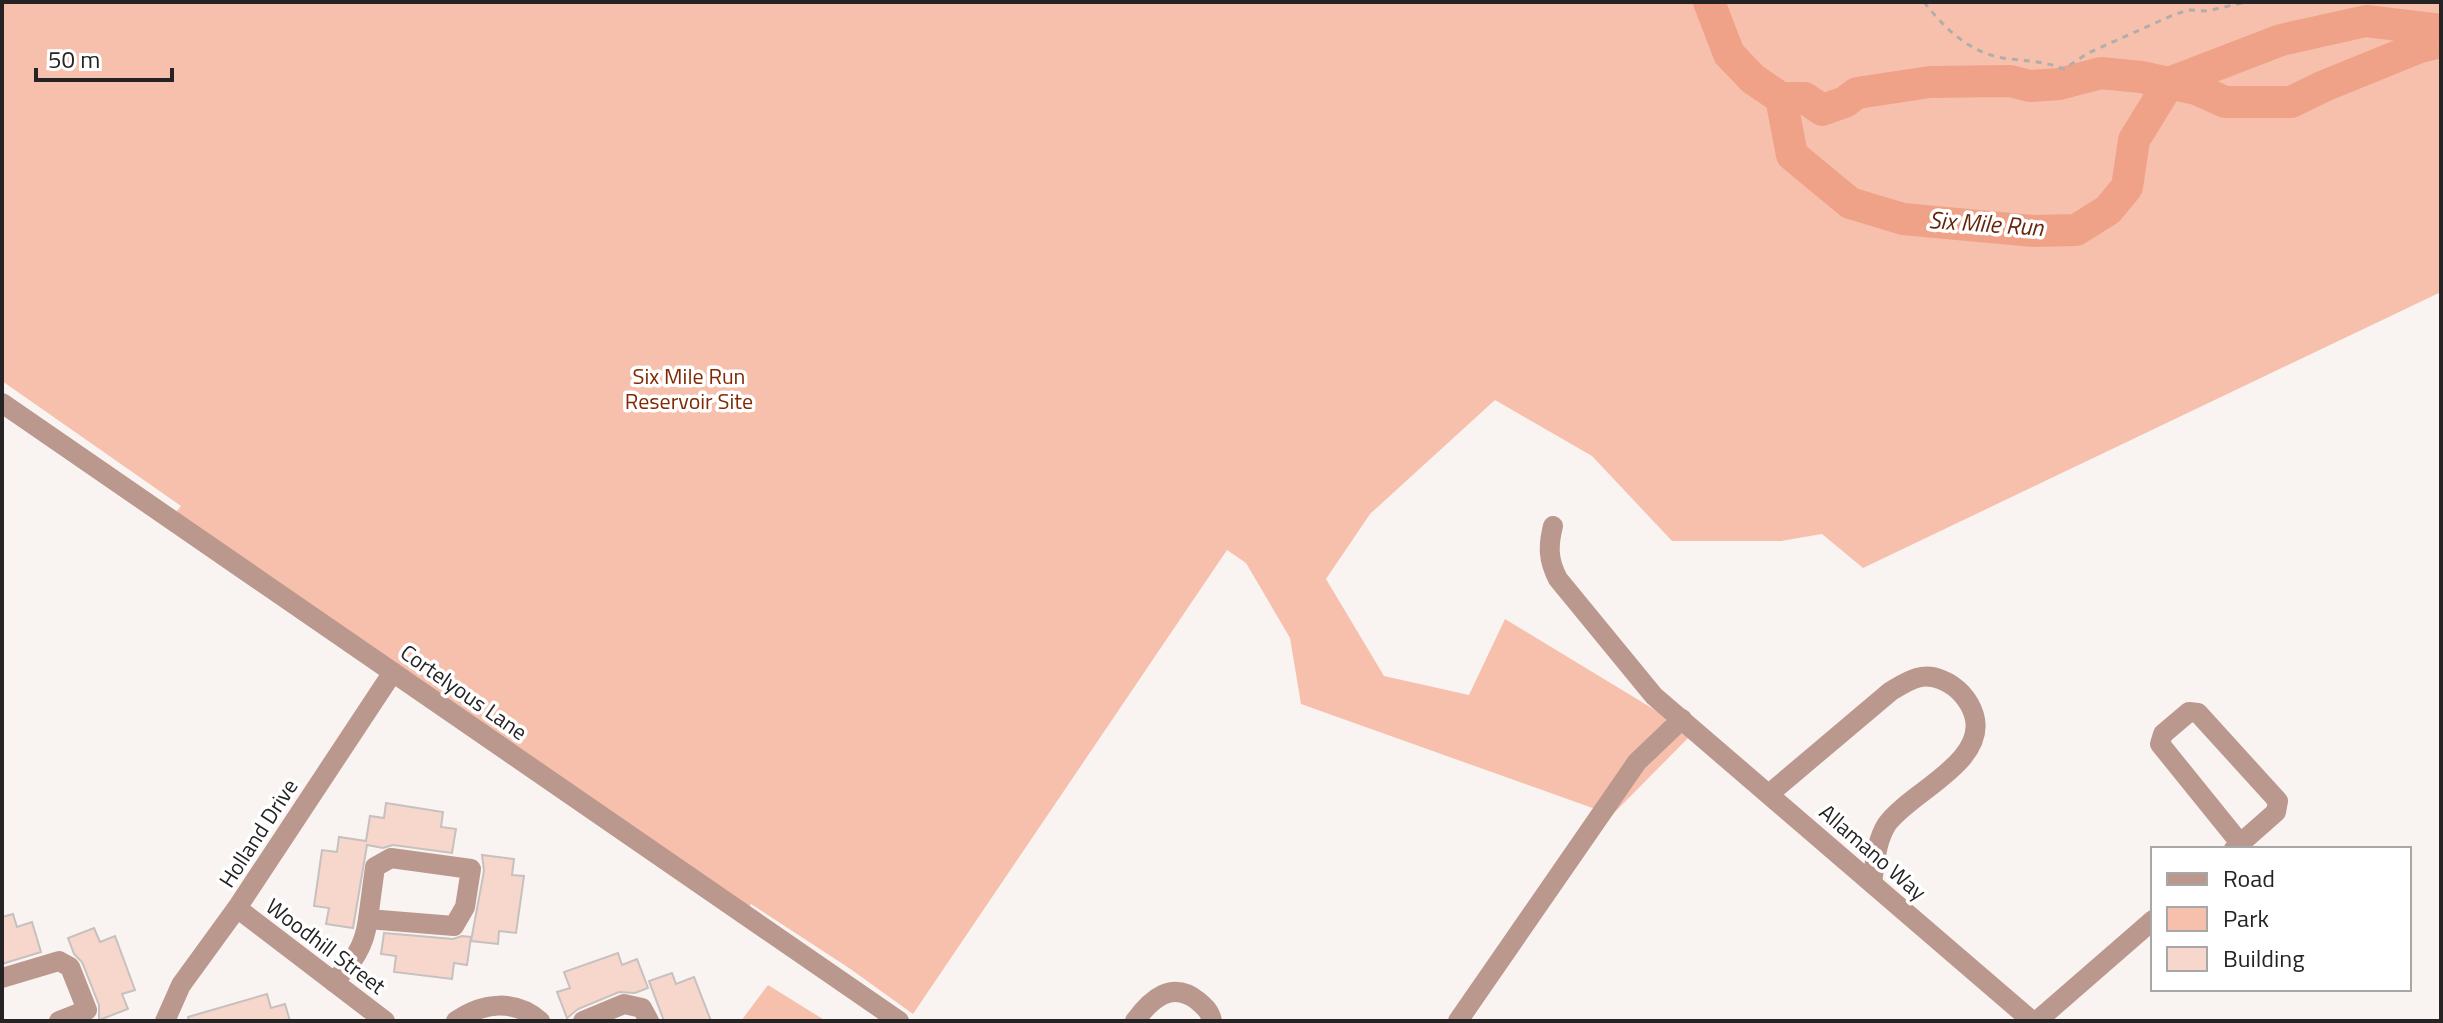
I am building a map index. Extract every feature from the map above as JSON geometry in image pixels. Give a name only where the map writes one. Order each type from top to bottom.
[{"type":"street","name":"Cortelyous Lane","points":[[2,403],[899,1021]]},
{"type":"street","name":"Allamano Way","points":[[1553,526],[1548,547],[1551,565],[1558,579],[1654,696],[2034,1021]]},
{"type":"street","name":"Holland Drive","points":[[165,1021],[181,985],[237,908],[393,672]]},
{"type":"street","points":[[1769,794],[1891,691],[1914,677],[1936,677],[1960,692],[1971,706],[1976,721],[1974,740],[1948,771],[1889,821],[1877,847],[1872,883]]},
{"type":"street","points":[[2189,712],[2198,713],[2278,801],[2276,812],[2237,846],[2160,744],[2163,734],[2189,712]]},
{"type":"street","points":[[1458,1021],[1637,762],[1682,719]]},
{"type":"street","points":[[334,982],[353,961],[365,939],[375,867],[391,858],[471,869],[465,907],[454,926],[368,919]]},
{"type":"street","name":"Woodhill Street","points":[[237,908],[385,1021]]},
{"type":"street","points":[[2034,1021],[2151,922]]},
{"type":"street","points":[[2,978],[59,961],[70,967],[87,1010],[59,1021]]},
{"type":"street","points":[[1135,1021],[1155,998],[1180,991],[1191,995],[1205,1007],[1212,1021]]},
{"type":"street","points":[[583,1021],[624,1004],[642,1008],[649,1021]]},
{"type":"street","points":[[456,1021],[481,1008],[502,1006],[527,1009],[540,1021]]},
{"type":"path","points":[[1924,2],[1951,33],[1977,50],[2064,69],[2088,53],[2171,16],[2188,10],[2207,11],[2246,2]]},
{"type":"green space","name":"Six Mile Run Reservoir Site","points":[[2,2],[2441,2],[2441,292],[1863,568],[1822,534],[1781,541],[1672,541],[1592,456],[1495,400],[1370,514],[1326,579],[1384,676],[1469,695],[1505,619],[1693,733],[1612,815],[1301,704],[1290,638],[1246,563],[1227,550],[913,1014],[751,904],[746,912],[172,517],[181,506],[2,381]]},
{"type":"green space","points":[[768,985],[826,1021],[741,1021]]},
{"type":"building","points":[[386,803],[443,812],[441,827],[456,829],[452,853],[393,845],[383,848],[367,845],[353,928],[326,924],[329,908],[314,906],[322,850],[337,852],[339,837],[366,841],[370,816],[384,818]]},
{"type":"building","points":[[482,855],[514,859],[512,875],[524,876],[516,933],[499,931],[498,944],[471,941],[484,871]]},
{"type":"building","points":[[13,914],[17,927],[32,922],[41,952],[2,964],[2,917]]},
{"type":"building","points":[[94,928],[100,942],[115,936],[135,990],[122,994],[128,1009],[99,1020],[99,1005],[82,962],[74,954],[68,938]]},
{"type":"building","points":[[384,933],[453,939],[471,937],[467,965],[454,963],[452,979],[394,972],[396,956],[381,954]]},
{"type":"building","points":[[618,953],[622,965],[637,959],[648,988],[635,993],[619,992],[578,1009],[567,1018],[557,992],[570,988],[564,972]]},
{"type":"building","points":[[672,973],[676,984],[694,977],[711,1021],[664,1021],[649,981]]},
{"type":"building","points":[[267,994],[271,1008],[285,1004],[290,1021],[189,1021],[188,1017]]},
{"type":"waterway","name":"Six Mile Run","points":[[1709,2],[1729,54],[1753,79],[1781,98],[1805,98],[1822,110],[1845,102],[1857,93],[1930,82],[2010,81],[2030,86],[2059,84],[2101,73],[2141,77],[2196,89],[2225,102],[2291,102],[2420,47],[2441,42]]},
{"type":"waterway","name":"Six Mile Run","points":[[1781,98],[1792,155],[1850,203],[1903,219],[2034,231],[2076,230],[2108,210],[2127,187],[2134,140],[2169,83],[2281,40],[2366,21],[2441,30]]}]
